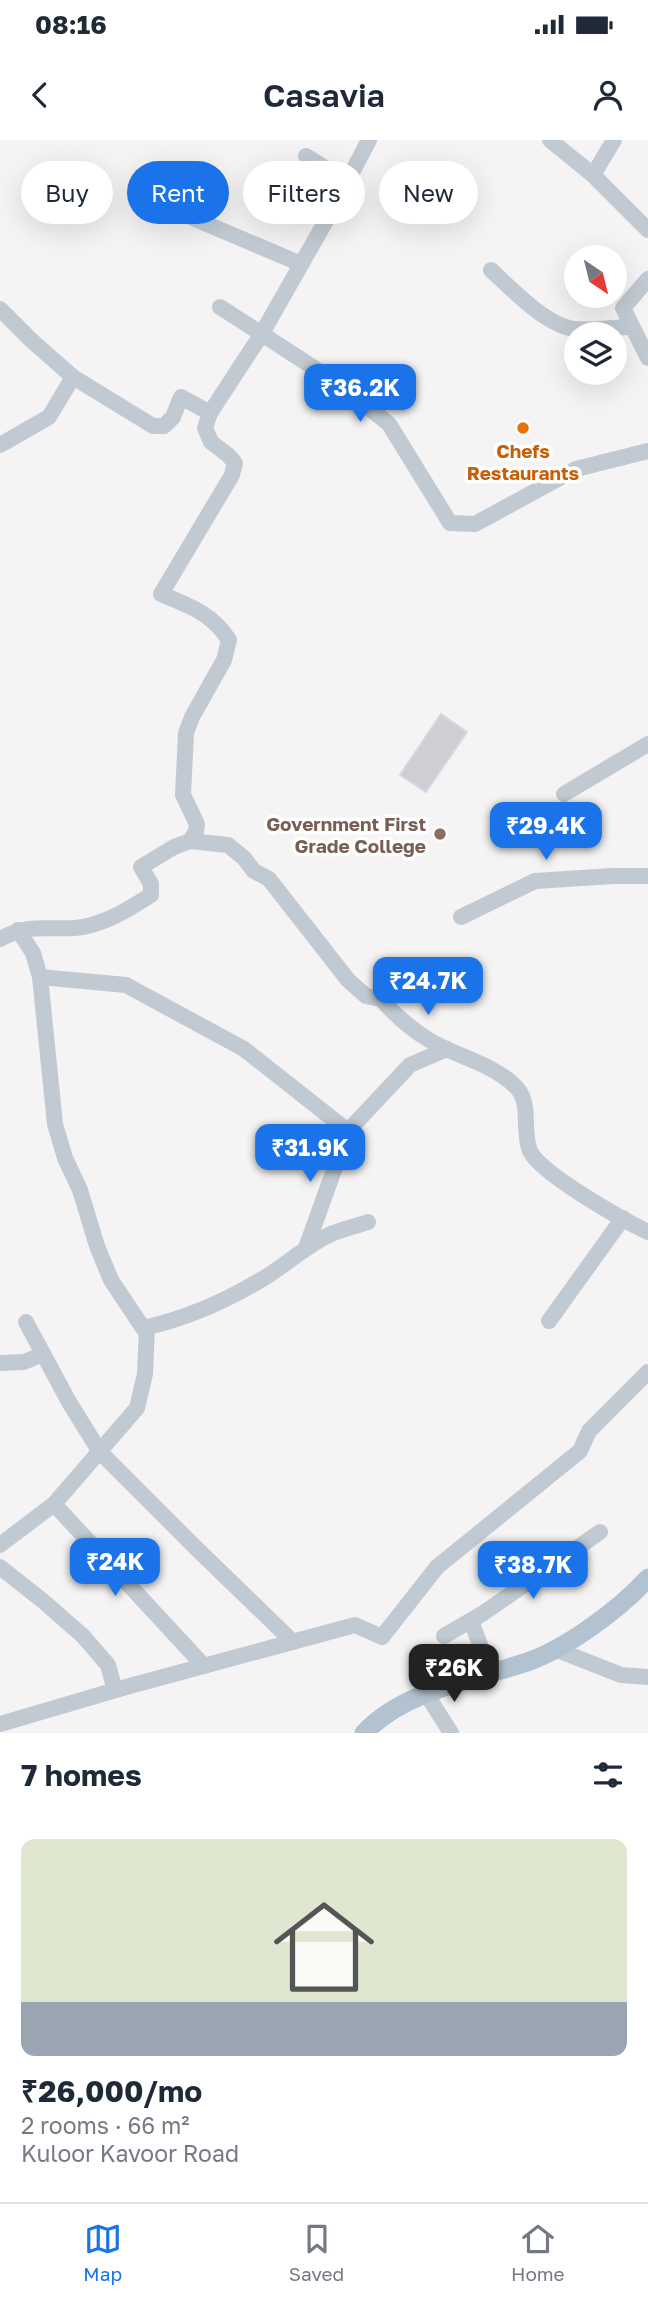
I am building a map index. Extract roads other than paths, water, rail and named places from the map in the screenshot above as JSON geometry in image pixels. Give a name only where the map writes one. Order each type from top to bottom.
[{"type":"main road","points":[[364,1733],[395,1709],[427,1695],[532,1660],[555,1649],[603,1618],[648,1578]]},
{"type":"street","points":[[358,161],[369,140]]},
{"type":"street","points":[[550,140],[593,175],[648,230]]},
{"type":"street","points":[[593,175],[614,140]]},
{"type":"street","points":[[306,156],[314,161]]},
{"type":"street","points":[[207,224],[301,264]]},
{"type":"street","points":[[190,841],[197,824],[183,795],[186,733],[224,660],[229,640],[220,626],[203,613],[161,594],[232,475],[235,463],[211,442],[205,428],[210,413],[261,335],[324,224]]},
{"type":"street","points":[[491,270],[522,299],[558,324],[576,329],[631,327]]},
{"type":"street","points":[[648,279],[623,308],[648,358]]},
{"type":"street","points":[[220,307],[342,386],[389,424],[450,523],[475,524],[576,469],[648,451]]},
{"type":"street","points":[[0,309],[73,376],[153,426],[164,426],[173,417],[181,397],[210,413]]},
{"type":"street","points":[[0,445],[49,418],[73,376]]},
{"type":"street","points":[[564,794],[648,744]]},
{"type":"street","points":[[0,939],[18,930],[36,927],[75,928],[104,922],[151,895],[151,884],[141,867],[174,846],[190,841],[228,845],[244,858],[254,871],[268,879],[348,980],[366,996],[381,999],[396,1016],[430,1041],[502,1074],[517,1087],[524,1103],[529,1149],[538,1163],[648,1232]]},
{"type":"street","points":[[461,917],[535,881],[648,876]]},
{"type":"street","points":[[18,930],[33,953],[40,977],[55,1124],[65,1158],[80,1190],[111,1280],[143,1328],[174,1321],[211,1307],[261,1280],[332,1233],[368,1222]]},
{"type":"street","points":[[40,977],[126,985],[244,1049],[348,1131]]},
{"type":"street","points":[[306,1248],[348,1131],[410,1065],[447,1049]]},
{"type":"street","points":[[549,1321],[623,1218]]},
{"type":"street","points":[[26,1322],[69,1402],[100,1452],[293,1642]]},
{"type":"street","points":[[0,1545],[54,1504],[137,1408],[145,1374],[147,1327]]},
{"type":"street","points":[[0,1363],[24,1362],[43,1354]]},
{"type":"street","points":[[0,1724],[355,1625],[382,1637],[437,1567],[580,1451],[589,1431],[648,1372]]},
{"type":"street","points":[[54,1504],[204,1666]]},
{"type":"street","points":[[444,1636],[471,1621],[600,1532]]},
{"type":"street","points":[[0,1567],[83,1636],[108,1665],[115,1690]]},
{"type":"street","points":[[471,1621],[491,1673]]},
{"type":"street","points":[[555,1649],[621,1675],[648,1677]]},
{"type":"street","points":[[427,1695],[451,1733]]},
{"type":"place","name":"Chefs Restaurants","points":[[523,428]]},
{"type":"place","name":"Government First Grade College","points":[[440,834]]}]
